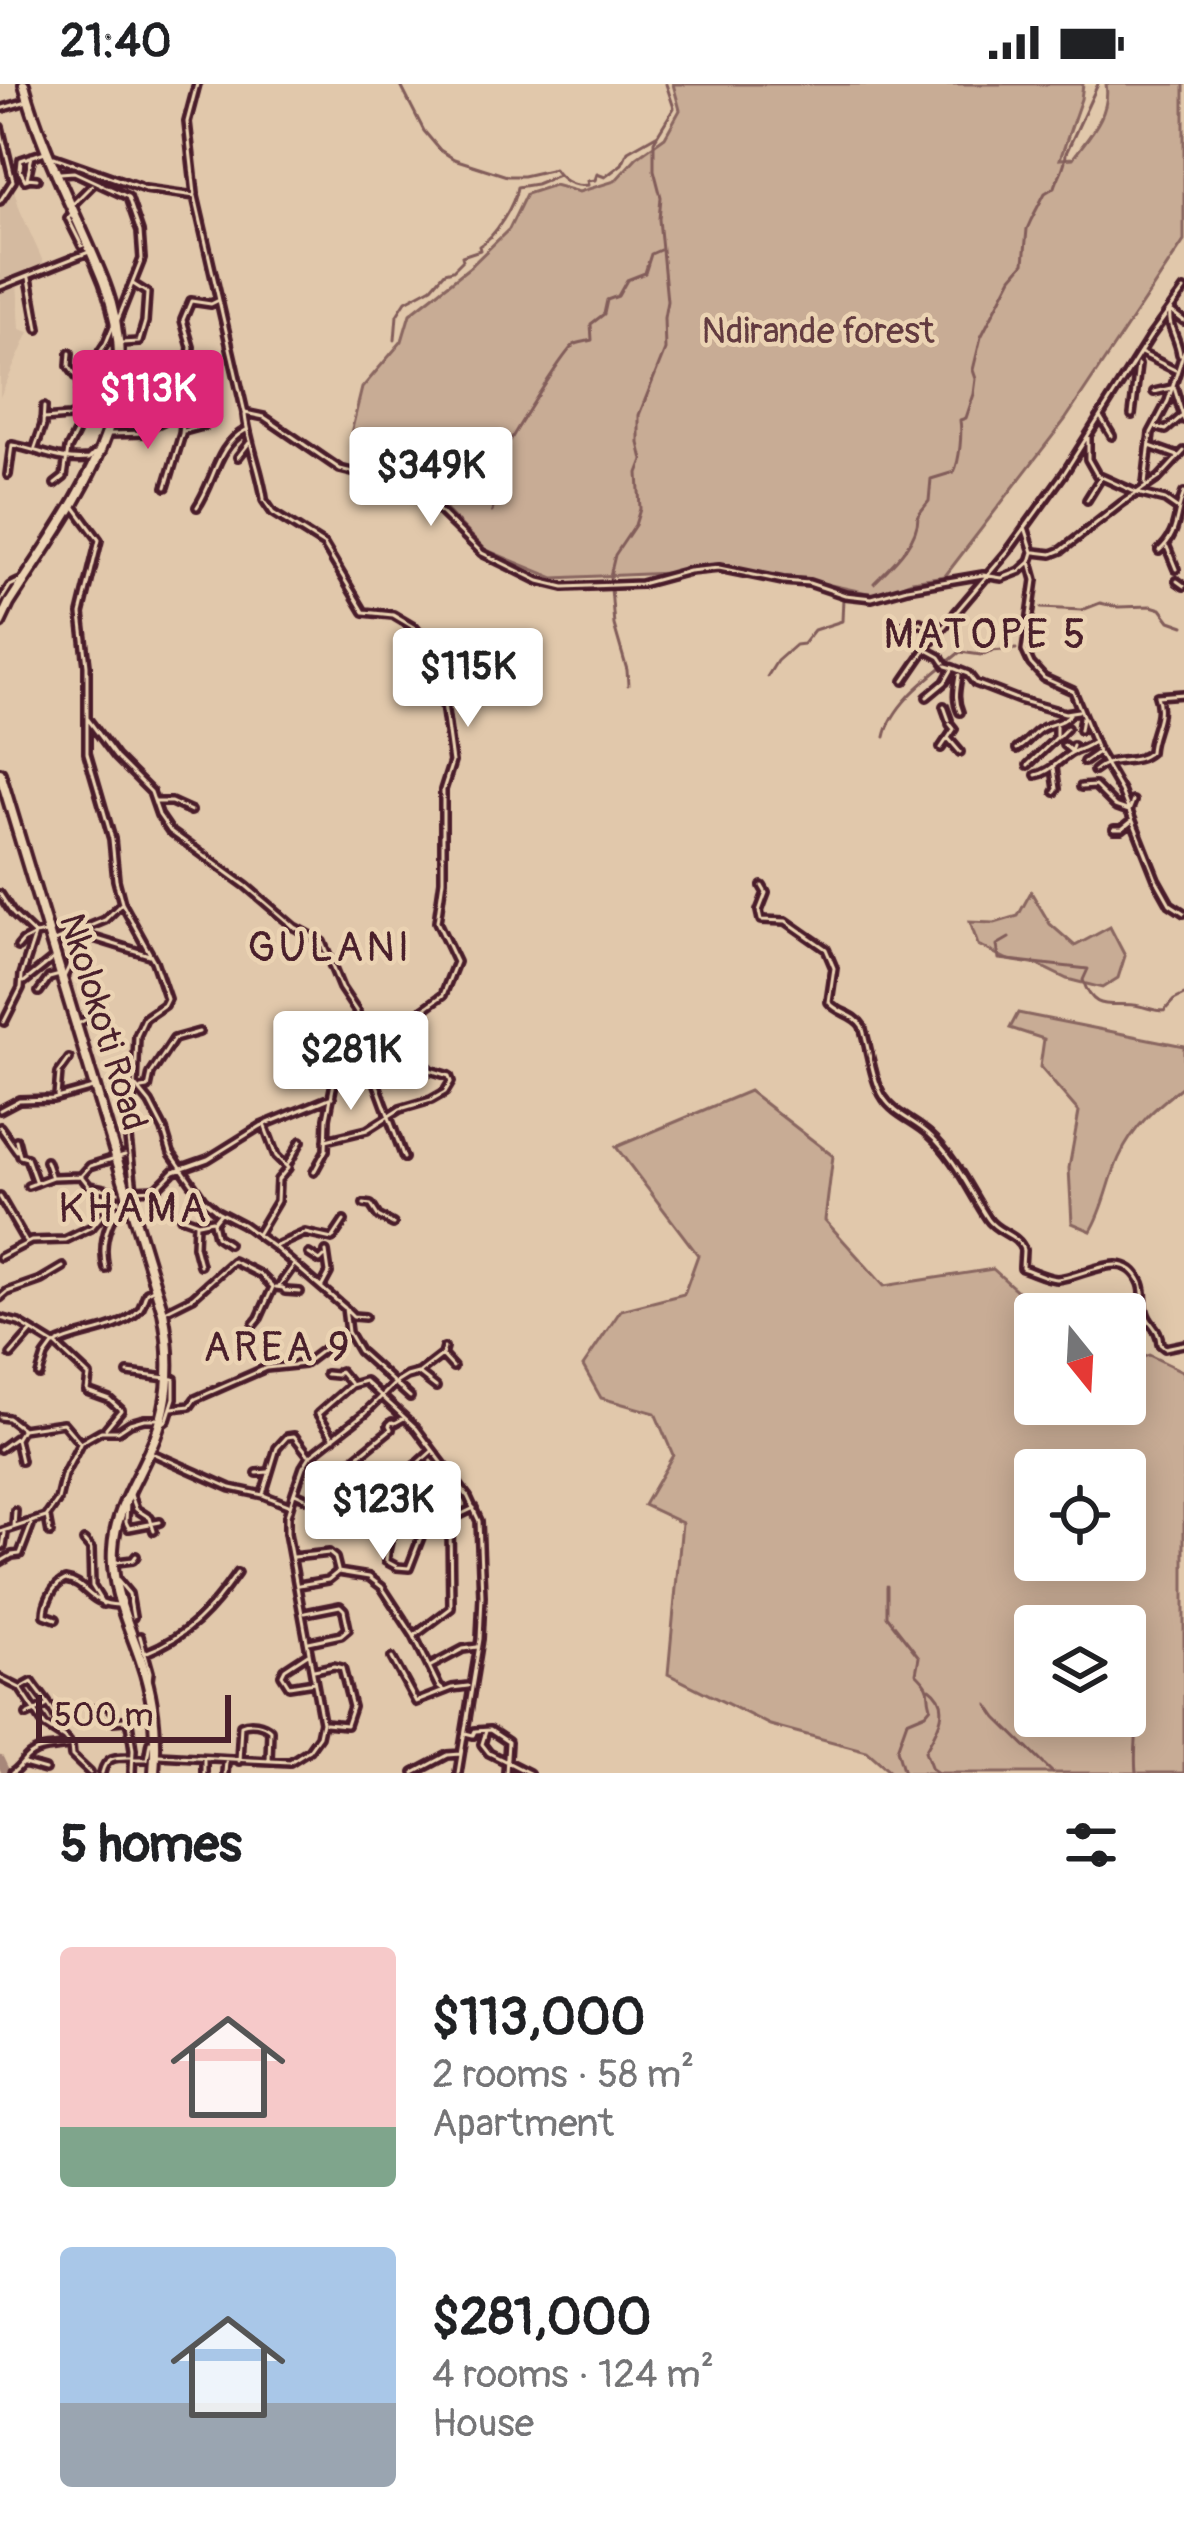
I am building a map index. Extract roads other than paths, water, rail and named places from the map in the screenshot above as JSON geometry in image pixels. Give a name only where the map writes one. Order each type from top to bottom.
[{"type":"main road","points":[[0,623],[90,476],[107,436],[119,380],[115,321],[104,284],[46,153],[24,84]]},
{"type":"main road","name":"Nkolokoti Road","points":[[0,773],[116,1156],[128,1180],[130,1204],[163,1312],[169,1377],[161,1421],[124,1499],[114,1534],[113,1571],[147,1681],[156,1736],[154,1773]]},
{"type":"street","points":[[197,84],[187,122],[196,196],[264,500],[273,513],[324,545],[365,613],[393,615],[415,628],[432,650],[442,682],[452,762],[443,790],[443,880],[436,922],[456,962],[443,995],[405,1023],[375,1054],[338,1074],[327,1118],[326,1150],[314,1172]]},
{"type":"street","points":[[0,109],[28,101]]},
{"type":"street","points":[[0,127],[13,182],[0,201]]},
{"type":"street","points":[[38,179],[25,180],[20,161],[46,153],[146,189],[196,196]]},
{"type":"street","points":[[28,179],[33,155]]},
{"type":"street","points":[[43,418],[75,416],[80,381],[106,343],[142,254],[127,196],[72,171],[55,174]]},
{"type":"street","points":[[71,211],[93,183]]},
{"type":"street","points":[[0,287],[86,249]]},
{"type":"street","points":[[29,277],[38,329]]},
{"type":"street","points":[[118,342],[138,343],[145,322],[147,293],[132,283]]},
{"type":"street","points":[[904,681],[990,574],[1170,310],[1181,301],[1184,290]]},
{"type":"street","points":[[166,488],[182,431],[190,347],[184,314],[191,301],[211,304],[219,298]]},
{"type":"street","points":[[1170,310],[1184,321]]},
{"type":"street","points":[[1170,310],[1180,359]]},
{"type":"street","points":[[1145,486],[1151,431],[1184,351]]},
{"type":"street","points":[[1141,352],[1177,370]]},
{"type":"street","points":[[70,353],[69,366],[80,381]]},
{"type":"street","points":[[1132,416],[1140,369],[1136,363]]},
{"type":"street","points":[[1154,392],[1173,387]]},
{"type":"street","points":[[1155,427],[1166,430],[1183,418],[1173,387]]},
{"type":"street","points":[[35,450],[44,407]]},
{"type":"street","points":[[182,431],[206,425],[213,408]]},
{"type":"street","points":[[245,413],[264,417],[343,470],[405,485],[431,503],[482,553],[564,587],[641,584],[719,568],[872,598],[990,574],[1002,578],[1020,571],[1033,553],[1025,525]]},
{"type":"street","points":[[8,475],[11,446],[65,461],[89,459],[107,436],[146,433],[152,424],[183,415]]},
{"type":"street","points":[[1100,416],[1112,436]]},
{"type":"street","points":[[217,445],[227,444],[246,430]]},
{"type":"street","points":[[55,484],[64,477],[76,433]]},
{"type":"street","points":[[1088,435],[1090,464],[1101,478],[1137,494],[1181,505]]},
{"type":"street","points":[[238,457],[250,442]]},
{"type":"street","points":[[197,507],[227,444]]},
{"type":"street","points":[[1148,446],[1178,456]]},
{"type":"street","points":[[1033,553],[1058,552],[1159,478],[1184,451]]},
{"type":"street","points":[[1072,459],[1090,464]]},
{"type":"street","points":[[1087,500],[1101,478]]},
{"type":"street","points":[[1160,551],[1176,530],[1184,493]]},
{"type":"street","points":[[73,504],[99,541],[81,618],[87,664],[86,753],[112,839],[122,903],[151,956],[167,999],[145,1018],[136,1044],[138,1088],[128,1119],[128,1180],[136,1191],[153,1190],[174,1171],[208,1159],[264,1124],[332,1097]]},
{"type":"street","points":[[1176,530],[1182,534]]},
{"type":"street","points":[[1166,545],[1176,569]]},
{"type":"street","points":[[1030,562],[1035,580],[1024,645],[1027,658],[1048,681],[1073,691],[1121,790],[1165,898],[1184,913]]},
{"type":"street","points":[[0,602],[13,584],[23,581]]},
{"type":"street","points":[[1177,581],[1184,586]]},
{"type":"street","points":[[902,626],[909,631],[922,622],[939,633]]},
{"type":"street","points":[[926,650],[975,683],[1055,711],[1081,713]]},
{"type":"street","points":[[927,698],[945,682],[948,666]]},
{"type":"street","points":[[958,675],[959,712]]},
{"type":"street","points":[[1094,771],[1104,763],[1144,758],[1150,752],[1160,713],[1156,696],[1184,694]]},
{"type":"street","points":[[941,748],[954,729],[944,706]]},
{"type":"street","points":[[1017,749],[1040,728],[1064,722],[1071,712]]},
{"type":"street","points":[[1081,713],[1081,730]]},
{"type":"street","points":[[86,717],[151,792],[170,831],[294,927],[322,942],[341,988],[356,1008],[360,1036],[375,1054]]},
{"type":"street","points":[[1056,738],[1057,724]]},
{"type":"street","points":[[1028,765],[1067,728]]},
{"type":"street","points":[[948,738],[958,751],[952,754]]},
{"type":"street","points":[[1064,745],[1082,750],[1094,742]]},
{"type":"street","points":[[1036,775],[1054,766],[1072,748]]},
{"type":"street","points":[[1084,762],[1099,752]]},
{"type":"street","points":[[1054,766],[1055,792]]},
{"type":"street","points":[[1081,787],[1095,786],[1115,806],[1129,811]]},
{"type":"street","points":[[1129,811],[1133,801]]},
{"type":"street","points":[[154,802],[171,802],[191,811]]},
{"type":"street","points":[[1114,829],[1133,820]]},
{"type":"street","points":[[762,886],[766,893],[758,910],[761,920],[786,921],[826,949],[834,968],[829,1002],[859,1020],[882,1095],[946,1153],[991,1223],[1021,1246],[1022,1268],[1055,1279],[1114,1264],[1128,1267],[1142,1285],[1145,1312],[1157,1329],[1160,1344],[1165,1348],[1184,1344]]},
{"type":"street","points":[[0,894],[35,935],[66,944],[78,935],[88,936],[151,956]]},
{"type":"street","points":[[53,938],[105,920],[122,903]]},
{"type":"street","points":[[18,947],[35,935]]},
{"type":"street","points":[[21,988],[35,935]]},
{"type":"street","points":[[39,992],[48,979],[67,974],[74,956]]},
{"type":"street","points":[[4,1022],[25,982],[56,957]]},
{"type":"street","points":[[76,1025],[101,1005]]},
{"type":"street","points":[[332,1035],[359,1027]]},
{"type":"street","points":[[138,1088],[148,1088],[174,1039],[199,1031]]},
{"type":"street","points":[[326,1140],[368,1130],[388,1116],[440,1096],[451,1082],[408,1048],[390,1041]]},
{"type":"street","points":[[368,1058],[404,1158]]},
{"type":"street","points":[[58,1098],[59,1072],[69,1059]]},
{"type":"street","points":[[0,1110],[19,1100],[58,1098],[95,1088]]},
{"type":"street","points":[[138,1088],[196,1191],[220,1213],[258,1234],[353,1316],[365,1316]]},
{"type":"street","points":[[264,1124],[276,1156],[288,1166]]},
{"type":"street","points":[[0,1127],[3,1137],[27,1158],[38,1184]]},
{"type":"street","points":[[16,1140],[18,1152]]},
{"type":"street","points":[[258,1234],[277,1201],[278,1180],[301,1141]]},
{"type":"street","points":[[81,1176],[91,1166],[129,1154]]},
{"type":"street","points":[[46,1161],[50,1174]]},
{"type":"street","points":[[28,1186],[50,1174],[81,1176],[89,1186],[118,1192]]},
{"type":"street","points":[[0,1197],[26,1242]]},
{"type":"street","points":[[0,1257],[26,1242],[65,1240],[92,1227],[102,1215],[130,1204]]},
{"type":"street","points":[[364,1204],[393,1224]]},
{"type":"street","points":[[106,1269],[104,1240],[116,1210]]},
{"type":"street","points":[[182,1216],[196,1223],[214,1220],[220,1213]]},
{"type":"street","points":[[214,1220],[217,1236],[228,1244]]},
{"type":"street","points":[[274,1247],[305,1233],[332,1239],[344,1221]]},
{"type":"street","points":[[196,1223],[194,1246],[200,1265]]},
{"type":"street","points":[[309,1254],[320,1261],[326,1254],[328,1277],[321,1288]]},
{"type":"street","points":[[163,1312],[193,1297],[233,1261],[274,1287],[300,1292]]},
{"type":"street","points":[[254,1324],[274,1287],[295,1264]]},
{"type":"street","points":[[1,1294],[63,1267]]},
{"type":"street","points":[[39,1375],[45,1356],[55,1345],[102,1330],[140,1310],[147,1292],[156,1288]]},
{"type":"street","points":[[345,1308],[349,1332],[359,1351],[410,1397]]},
{"type":"street","points":[[0,1318],[20,1322],[55,1345],[89,1376],[88,1392],[110,1399],[121,1410],[104,1431],[80,1443],[58,1500],[46,1516],[3,1532],[0,1546]]},
{"type":"street","points":[[11,1355],[33,1330]]},
{"type":"street","points":[[172,1408],[190,1406],[195,1399],[266,1368],[304,1364],[349,1332]]},
{"type":"street","points":[[156,1755],[253,1764],[290,1762],[304,1756],[315,1742],[322,1722],[286,1525],[302,1467],[394,1384],[418,1373],[443,1351],[453,1366]]},
{"type":"street","points":[[326,1374],[340,1371],[351,1385]]},
{"type":"street","points":[[104,1431],[118,1431],[144,1419],[167,1420],[172,1408],[174,1380],[128,1373]]},
{"type":"street","points":[[418,1373],[436,1387]]},
{"type":"street","points":[[334,1438],[318,1414],[351,1385],[365,1381],[406,1417],[474,1508],[482,1597],[479,1647],[458,1773]]},
{"type":"street","points":[[0,1417],[22,1429],[63,1423],[80,1443]]},
{"type":"street","points":[[294,1492],[315,1501],[329,1474],[372,1446],[391,1429],[392,1422],[406,1417]]},
{"type":"street","points":[[0,1449],[22,1429]]},
{"type":"street","points":[[263,1496],[278,1448],[291,1436],[310,1456]]},
{"type":"street","points":[[17,1437],[21,1461]]},
{"type":"street","points":[[414,1636],[451,1609],[450,1520],[412,1467],[433,1450]]},
{"type":"street","points":[[149,1452],[231,1488],[290,1506]]},
{"type":"street","points":[[257,1473],[270,1472]]},
{"type":"street","points":[[418,1478],[390,1534],[386,1561],[409,1568],[427,1522],[442,1511]]},
{"type":"street","points":[[130,1487],[136,1509],[147,1515],[154,1531]]},
{"type":"street","points":[[124,1499],[129,1528],[160,1522]]},
{"type":"street","points":[[450,1520],[474,1508]]},
{"type":"street","points":[[14,1529],[15,1511]]},
{"type":"street","points":[[46,1516],[50,1533]]},
{"type":"street","points":[[0,1562],[20,1554],[32,1524]]},
{"type":"street","points":[[84,1540],[91,1549],[92,1586],[104,1604]]},
{"type":"street","points":[[291,1557],[329,1553],[338,1572]]},
{"type":"street","points":[[133,1618],[129,1594],[113,1571],[118,1561],[136,1556]]},
{"type":"street","points":[[298,1585],[328,1580],[338,1572],[369,1577],[379,1584],[445,1691]]},
{"type":"street","points":[[145,1653],[186,1633],[237,1573]]},
{"type":"street","points":[[56,1619],[44,1613],[61,1581],[74,1581],[94,1600],[120,1605]]},
{"type":"street","points":[[125,1591],[135,1589]]},
{"type":"street","points":[[303,1613],[340,1606],[348,1622],[341,1635],[309,1642]]},
{"type":"street","points":[[140,1636],[151,1678],[147,1681]]},
{"type":"street","points":[[429,1667],[463,1648],[479,1647]]},
{"type":"street","points":[[310,1654],[282,1673],[289,1686],[314,1682]]},
{"type":"street","points":[[392,1658],[416,1702],[458,1686],[472,1687]]},
{"type":"street","points":[[313,1671],[342,1668],[352,1707],[346,1725],[322,1722]]},
{"type":"street","points":[[0,1678],[20,1689],[45,1726],[70,1745],[70,1764]]},
{"type":"street","points":[[20,1689],[32,1682],[60,1724],[58,1732]]},
{"type":"street","points":[[27,1715],[47,1706]]},
{"type":"street","points":[[92,1709],[113,1721],[127,1720],[132,1773]]},
{"type":"street","points":[[239,1761],[242,1725],[248,1723],[270,1730],[269,1762]]},
{"type":"street","points":[[464,1733],[490,1730],[508,1742],[506,1773]]},
{"type":"street","points":[[486,1731],[482,1744],[489,1753],[530,1773]]},
{"type":"street","points":[[102,1773],[109,1759],[147,1759],[156,1736]]},
{"type":"street","points":[[12,1773],[37,1750],[70,1745]]},
{"type":"street","points":[[414,1773],[448,1755],[461,1754]]},
{"type":"street","points":[[72,1756],[89,1773]]},
{"type":"street","points":[[204,1758],[204,1773]]},
{"type":"street","points":[[225,1773],[226,1760]]},
{"type":"street","points":[[23,1763],[46,1770]]},
{"type":"waterway","points":[[400,84],[424,131],[454,159],[507,176],[554,169],[569,182],[583,185],[597,174],[605,177],[622,164],[628,151],[658,134],[674,108],[666,84]]},
{"type":"waterway","points":[[874,583],[909,543],[918,515],[929,501],[931,479],[954,472],[960,420],[966,418],[974,394],[973,370],[981,337],[1024,263],[1027,229],[1045,193],[1055,187],[1098,84]]},
{"type":"waterway","points":[[628,685],[614,625],[610,576],[615,555],[640,509],[639,415],[665,350],[661,197],[654,170],[658,134]]},
{"type":"waterway","points":[[395,340],[397,315],[406,301],[432,287],[462,256],[480,250],[503,220],[517,187],[558,175]]},
{"type":"waterway","points":[[492,512],[498,465],[533,403],[574,345],[592,340],[591,324],[604,314],[607,300],[618,296],[627,280],[645,273],[651,254],[660,250]]},
{"type":"waterway","points":[[767,677],[777,661],[803,644],[814,630],[842,621],[843,598],[853,598]]},
{"type":"waterway","points":[[1041,608],[1082,610],[1100,603],[1151,606],[1184,626]]},
{"type":"waterway","points":[[885,737],[905,701],[960,652],[981,655],[1016,649]]},
{"type":"waterway","points":[[1009,938],[997,945],[999,959],[1088,969],[1083,980],[1087,990],[1102,1003],[1164,1011],[1184,995]]},
{"type":"waterway","points":[[887,1586],[887,1616],[919,1657],[916,1673],[928,1687],[931,1707],[907,1721],[897,1749],[904,1773]]},
{"type":"waterway","points":[[930,1688],[942,1710],[925,1751],[938,1773]]},
{"type":"waterway","points":[[988,1705],[1053,1773]]},
{"type":"waterway","points":[[1136,1737],[1136,1773]]},
{"type":"waterway","points":[[0,1760],[6,1773]]},
{"type":"district","name":"MATOPE 5","points":[[986,635]]},
{"type":"district","name":"GULANI","points":[[330,948]]},
{"type":"district","name":"KHAMA","points":[[134,1209]]},
{"type":"district","name":"AREA 9","points":[[278,1348]]},
{"type":"park label","name":"Ndirande forest","points":[[818,331]]}]
